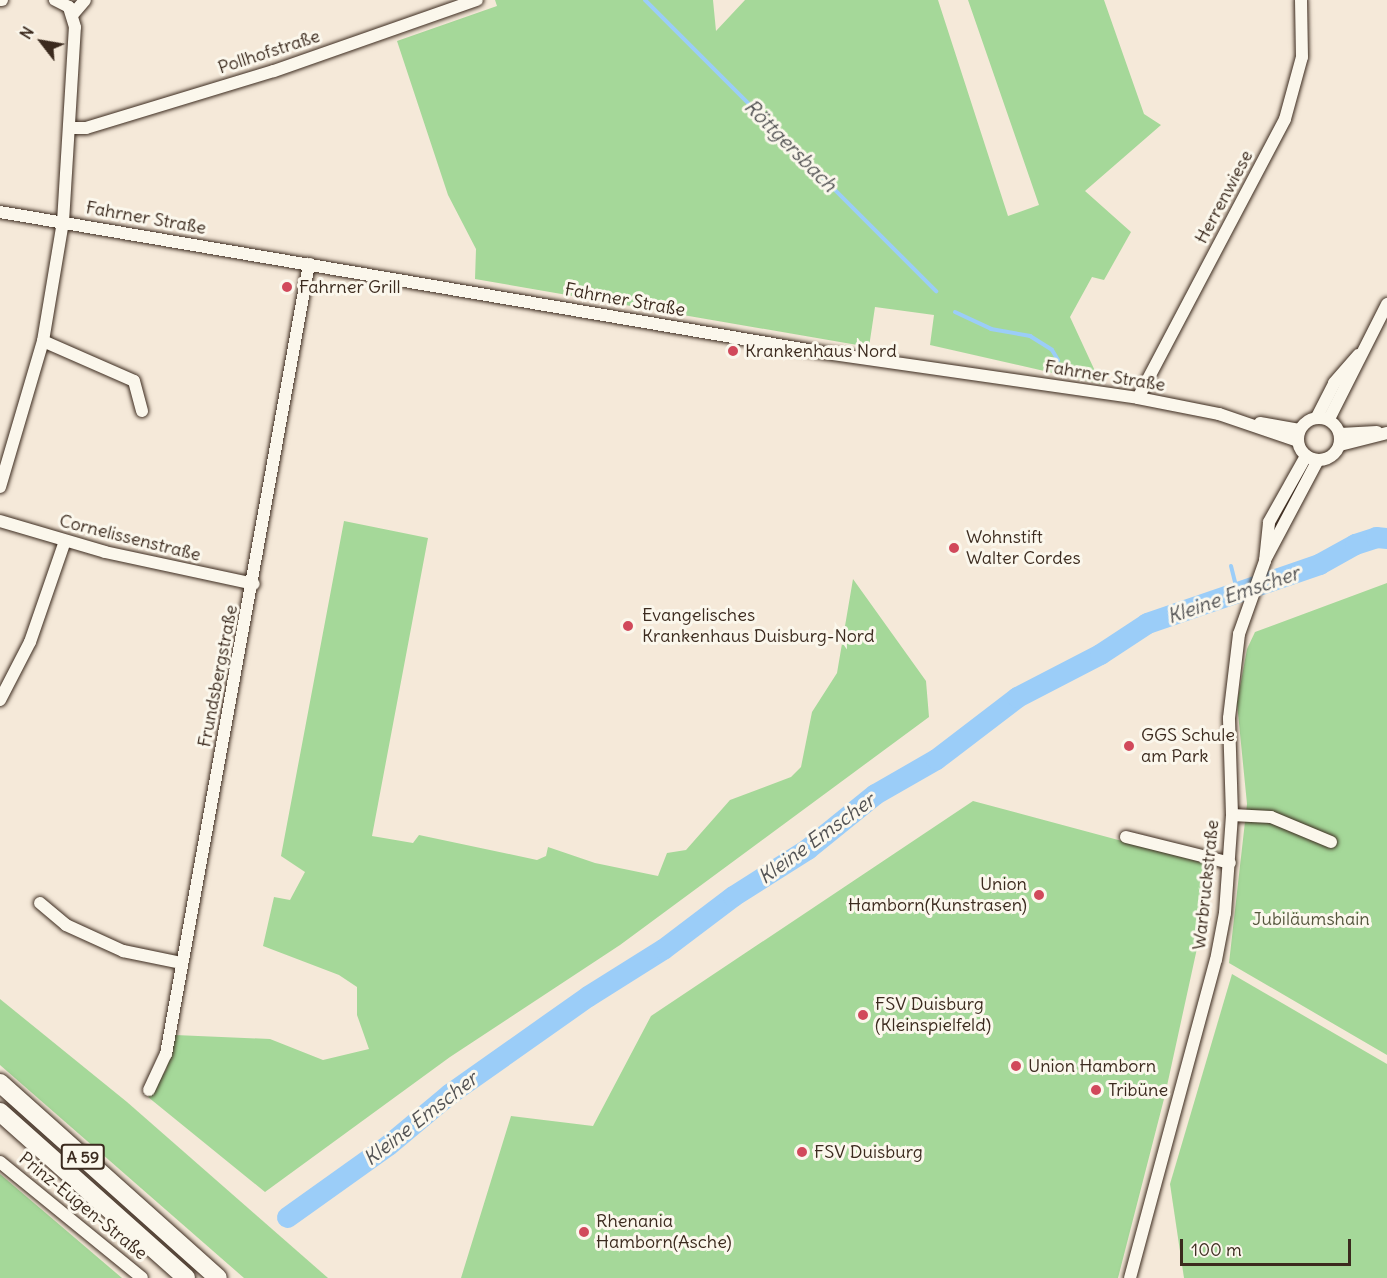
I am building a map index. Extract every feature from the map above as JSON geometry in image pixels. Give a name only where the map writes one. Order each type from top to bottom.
[{"type":"highway","name":"A 59","points":[[0,1083],[218,1278]]},
{"type":"highway","name":"A 59","points":[[0,1112],[186,1278]]},
{"type":"street","points":[[55,0],[72,14]]},
{"type":"street","points":[[0,487],[43,341],[63,222],[70,128],[72,14],[85,0]]},
{"type":"street","name":"Pollhofstraße","points":[[70,128],[86,128],[274,71],[477,0]]},
{"type":"street","name":"Herrenwiese","points":[[1138,399],[1285,118],[1302,57],[1301,0]]},
{"type":"street","name":"Fahrner Straße","points":[[0,212],[826,353],[1138,399],[1244,421],[1298,435]]},
{"type":"street","name":"Frundsbergstraße","points":[[149,1090],[166,1054],[181,963],[254,584],[309,264]]},
{"type":"street","points":[[1340,439],[1329,458],[1312,458],[1298,435],[1323,418],[1356,371],[1362,350],[1387,304]]},
{"type":"street","points":[[43,341],[134,381],[142,411]]},
{"type":"street","points":[[1323,418],[1340,439]]},
{"type":"street","points":[[1340,439],[1387,432]]},
{"type":"street","name":"Warbruckstraße","points":[[1130,1278],[1216,960],[1230,863],[1232,815],[1229,718],[1232,670],[1248,605],[1265,561],[1312,458]]},
{"type":"street","name":"Cornelissenstraße","points":[[0,521],[65,541],[254,584]]},
{"type":"street","points":[[0,700],[30,642],[65,541]]},
{"type":"street","points":[[1232,815],[1271,817],[1331,842]]},
{"type":"street","points":[[1126,837],[1230,863]]},
{"type":"street","points":[[40,903],[66,925],[123,951],[181,963]]},
{"type":"street","name":"Prinz-Eugen-Straße","points":[[0,1162],[142,1278]]},
{"type":"green space","points":[[495,0],[713,0],[716,31],[745,0],[938,0],[1008,216],[1039,205],[968,0],[1104,0],[1144,114],[1161,125],[1085,191],[1131,232],[1104,280],[1092,277],[1070,317],[1101,384],[930,345],[934,315],[875,307],[869,347],[475,279],[476,249],[448,195],[397,41],[497,6]]},
{"type":"green space","points":[[344,521],[428,538],[372,836],[413,843],[419,835],[537,860],[546,856],[548,847],[595,863],[658,876],[667,853],[686,850],[730,800],[791,777],[801,767],[812,712],[837,673],[853,579],[926,681],[929,717],[620,945],[450,1057],[265,1192],[148,1097],[166,1070],[175,1035],[270,1039],[323,1060],[369,1049],[357,1015],[357,987],[339,975],[263,946],[274,897],[290,900],[305,872],[281,856]]},
{"type":"green space","name":"Jubiläumshain","points":[[1387,583],[1387,1055],[1229,963],[1247,804],[1237,703],[1247,649],[1255,632]]},
{"type":"green space","points":[[973,801],[1215,866],[1165,1095],[1118,1278],[461,1278],[511,1116],[593,1126],[651,1016]]},
{"type":"green space","points":[[1232,974],[1387,1064],[1387,1278],[1184,1278],[1170,1184]]},
{"type":"green space","points":[[0,999],[127,1102],[328,1278],[244,1278],[0,1065]]},
{"type":"green space","points":[[0,1174],[122,1278],[0,1278]]},
{"type":"waterway","name":"Röttgersbach","points":[[645,0],[936,291]]},
{"type":"waterway","name":"Röttgersbach","points":[[955,312],[991,329],[1030,336],[1052,350],[1058,360]]},
{"type":"waterway","name":"Kleine Emscher","points":[[287,1217],[388,1145],[449,1094],[588,996],[663,949],[733,896],[807,849],[875,794],[936,759],[1017,697],[1100,654],[1147,623],[1319,564],[1355,544],[1376,537],[1387,538]]},
{"type":"waterway","name":"Röttgersbach","points":[[1231,566],[1237,590]]},
{"type":"place","name":"Fahrner Grill","points":[[287,287]]},
{"type":"place","name":"Krankenhaus Nord","points":[[733,351]]},
{"type":"place","name":"Wohnstift Walter Cordes","points":[[954,548]]},
{"type":"place","name":"Evangelisches Krankenhaus Duisburg-Nord","points":[[628,626]]},
{"type":"place","name":"GGS Schule am Park","points":[[1129,746]]},
{"type":"place","name":"Union Hamborn(Kunstrasen)","points":[[1039,895]]},
{"type":"place","name":"FSV Duisburg (Kleinspielfeld)","points":[[863,1015]]},
{"type":"place","name":"Union Hamborn","points":[[1016,1066]]},
{"type":"place","name":"Tribüne","points":[[1096,1090]]},
{"type":"place","name":"FSV Duisburg","points":[[802,1152]]},
{"type":"place","name":"Rhenania Hamborn(Asche)","points":[[584,1232]]}]
